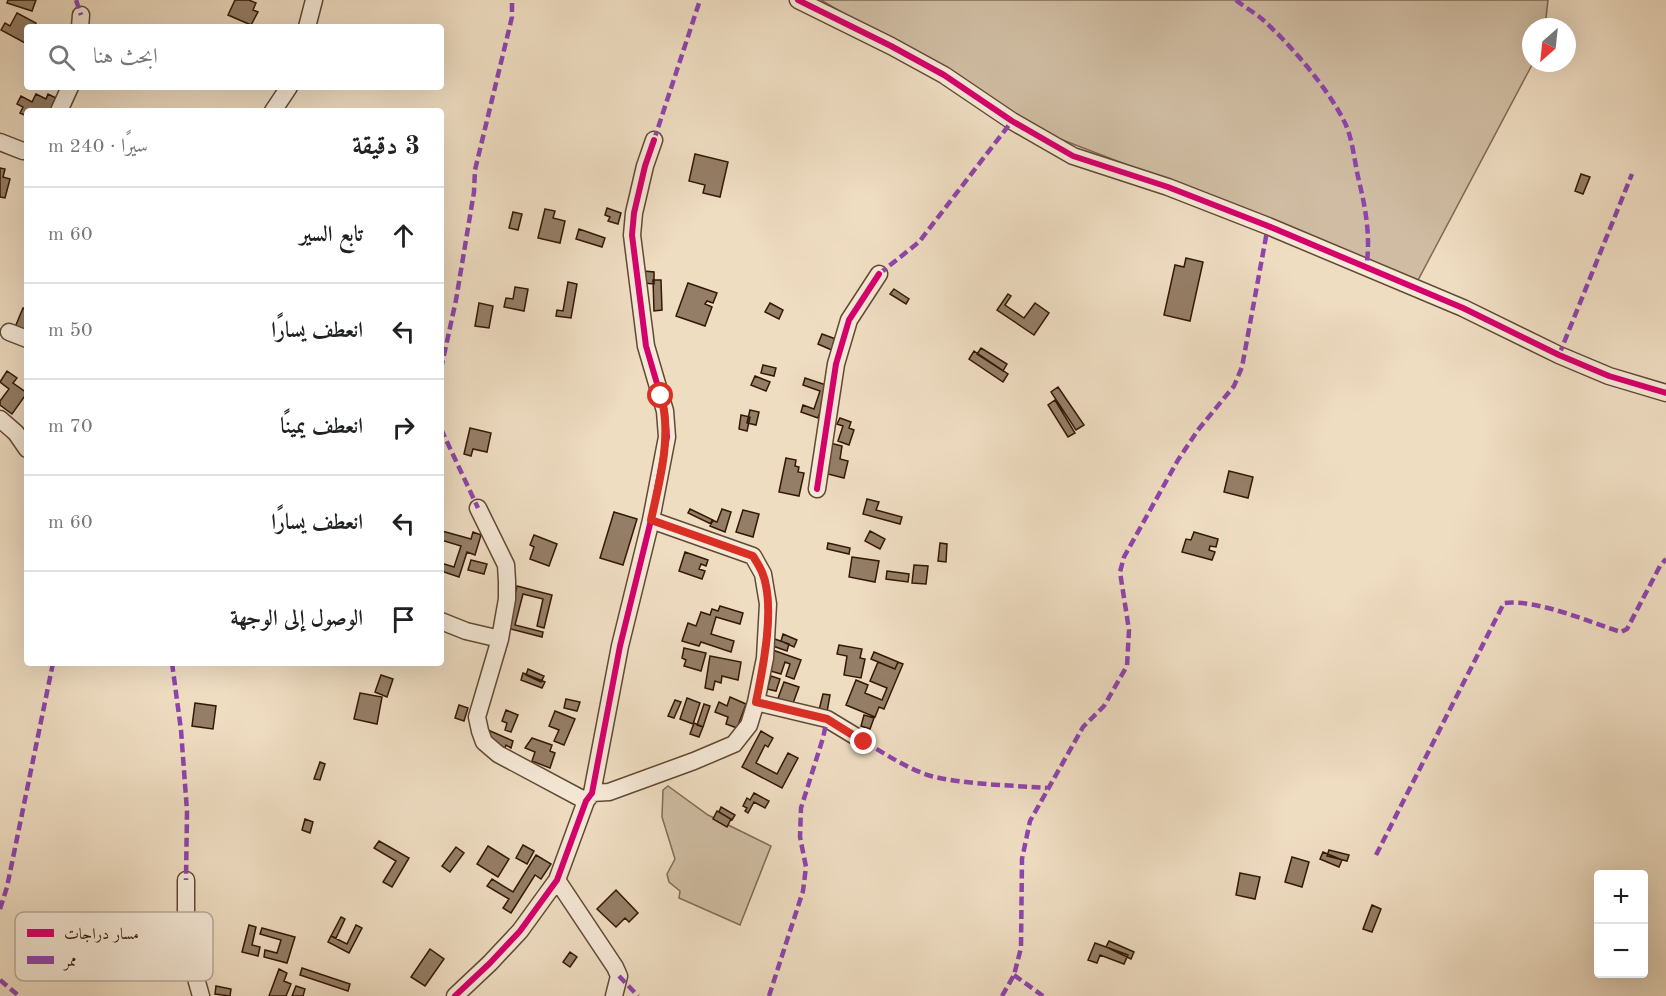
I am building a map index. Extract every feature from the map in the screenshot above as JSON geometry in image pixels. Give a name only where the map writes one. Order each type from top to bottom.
[{"type":"street","points":[[308,24],[314,0]]},
{"type":"street","points":[[798,0],[944,75],[1012,121],[1073,156],[1168,187],[1268,226],[1463,308],[1559,355],[1609,376],[1666,393]]},
{"type":"street","points":[[60,108],[69,90]]},
{"type":"street","points":[[275,108],[287,90]]},
{"type":"street","points":[[456,996],[520,931],[556,880],[589,797],[620,646],[651,520],[667,437],[665,411],[646,346],[632,235],[634,213],[645,166],[654,140]]},
{"type":"street","points":[[0,142],[24,150]]},
{"type":"street","points":[[817,489],[836,364],[849,320],[879,274]]},
{"type":"street","points":[[9,332],[24,338]]},
{"type":"street","points":[[0,419],[16,433],[24,445]]},
{"type":"street","points":[[478,508],[506,565],[507,599],[500,639],[477,717],[484,742],[498,754],[589,797],[694,761],[734,744],[748,725],[756,702],[765,658],[768,604],[763,574],[753,556],[651,520]]},
{"type":"street","points":[[444,622],[466,631],[500,639]]},
{"type":"street","points":[[756,702],[827,719],[864,742]]},
{"type":"street","points":[[186,880],[186,912]]},
{"type":"street","points":[[556,880],[615,967],[619,976],[614,996]]},
{"type":"street","points":[[197,981],[201,996]]},
{"type":"shaded area","points":[[821,0],[1548,0],[1546,18],[1522,18],[1522,72],[1528,72],[1417,282],[1285,226],[1055,137]]},
{"type":"shaded area","points":[[668,786],[708,815],[771,846],[740,925],[679,898],[680,891],[669,882],[667,874],[675,859],[662,817],[663,790]]},
{"type":"building","points":[[8,0],[36,0],[32,11],[7,3]]},
{"type":"building","points":[[235,0],[249,0],[256,3],[253,10],[258,12],[252,24],[228,15]]},
{"type":"building","points":[[17,13],[36,23],[24,24],[24,42],[1,30],[5,23],[10,26]]},
{"type":"building","points":[[36,94],[46,99],[48,94],[58,99],[54,108],[24,108],[24,115],[20,113],[23,107],[17,104],[21,96],[32,102]]},
{"type":"building","points":[[695,154],[728,162],[720,197],[703,193],[705,185],[689,181]]},
{"type":"building","points":[[0,168],[5,169],[3,177],[10,179],[5,198],[0,197]]},
{"type":"building","points":[[1581,174],[1590,177],[1583,194],[1575,191]]},
{"type":"building","points":[[607,208],[621,213],[618,224],[608,221],[610,217],[605,215]]},
{"type":"building","points":[[545,209],[555,211],[553,218],[565,221],[560,243],[538,238]]},
{"type":"building","points":[[513,212],[522,214],[518,230],[509,228]]},
{"type":"building","points":[[579,229],[605,238],[602,247],[576,239]]},
{"type":"building","points":[[1186,258],[1203,262],[1190,321],[1164,315],[1175,265],[1184,267]]},
{"type":"building","points":[[644,271],[654,272],[654,284],[644,283]]},
{"type":"building","points":[[653,280],[661,280],[662,310],[654,311]]},
{"type":"building","points":[[568,282],[577,284],[571,318],[556,316],[557,310],[563,311]]},
{"type":"building","points":[[688,283],[717,293],[713,303],[707,301],[705,304],[712,307],[705,326],[676,316]]},
{"type":"building","points":[[515,287],[528,289],[524,311],[504,307],[506,298],[513,299]]},
{"type":"building","points":[[894,289],[909,299],[906,304],[890,294]]},
{"type":"building","points":[[1008,294],[1011,296],[1005,305],[1024,318],[1035,303],[1049,313],[1034,335],[997,310]]},
{"type":"building","points":[[479,303],[493,306],[489,328],[475,326]]},
{"type":"building","points":[[770,303],[783,310],[779,319],[765,312]]},
{"type":"building","points":[[23,308],[24,337],[13,332]]},
{"type":"building","points":[[822,334],[844,342],[832,375],[826,373],[834,351],[818,344]]},
{"type":"building","points":[[981,348],[1007,364],[1003,371],[977,354]]},
{"type":"building","points":[[974,351],[1008,374],[1003,382],[969,359]]},
{"type":"building","points":[[763,365],[776,368],[774,376],[761,373]]},
{"type":"building","points":[[7,371],[17,378],[13,383],[24,391],[24,397],[12,414],[0,405],[0,401],[9,389],[0,382]]},
{"type":"building","points":[[755,376],[770,382],[766,391],[751,385]]},
{"type":"building","points":[[805,378],[829,386],[818,418],[801,412],[803,405],[814,409],[820,391],[803,385]]},
{"type":"building","points":[[1058,387],[1084,425],[1076,430],[1051,392]]},
{"type":"building","points":[[1055,400],[1075,433],[1068,437],[1048,405]]},
{"type":"building","points":[[750,410],[759,412],[756,425],[747,423]]},
{"type":"building","points":[[741,415],[750,417],[747,431],[739,429]]},
{"type":"building","points":[[840,418],[851,422],[849,428],[854,430],[849,445],[838,441],[843,426],[837,424]]},
{"type":"building","points":[[470,428],[491,433],[487,452],[473,449],[471,456],[464,454]]},
{"type":"building","points":[[830,443],[842,446],[840,459],[848,461],[844,478],[824,473]]},
{"type":"building","points":[[786,458],[796,460],[795,466],[799,467],[798,472],[804,473],[799,496],[779,492]]},
{"type":"building","points":[[1229,471],[1253,477],[1248,498],[1224,492]]},
{"type":"building","points":[[867,499],[879,502],[876,510],[902,517],[900,524],[863,514]]},
{"type":"building","points":[[690,509],[713,520],[711,524],[688,513]]},
{"type":"building","points":[[722,509],[731,512],[725,532],[710,526],[712,520],[717,522]]},
{"type":"building","points":[[743,510],[759,514],[753,537],[736,532]]},
{"type":"building","points":[[614,512],[637,519],[623,565],[600,558]]},
{"type":"building","points":[[870,531],[885,539],[880,549],[865,541]]},
{"type":"building","points":[[444,532],[471,539],[473,532],[481,535],[475,555],[467,552],[459,577],[444,572],[444,564],[454,567],[461,546],[444,541]]},
{"type":"building","points":[[1194,532],[1218,539],[1216,547],[1210,546],[1209,550],[1215,552],[1212,560],[1182,552],[1186,539],[1191,540]]},
{"type":"building","points":[[534,535],[557,544],[549,566],[530,559],[534,547],[530,545]]},
{"type":"building","points":[[828,543],[850,548],[849,554],[827,549]]},
{"type":"building","points":[[940,543],[947,544],[946,562],[938,561]]},
{"type":"building","points":[[685,552],[708,560],[706,566],[701,564],[699,569],[705,571],[702,579],[679,571]]},
{"type":"building","points":[[852,557],[879,561],[875,582],[849,577]]},
{"type":"building","points":[[471,560],[487,564],[484,574],[468,570]]},
{"type":"building","points":[[914,565],[928,566],[926,584],[912,583]]},
{"type":"building","points":[[887,571],[909,574],[908,582],[886,579]]},
{"type":"building","points":[[517,586],[552,595],[544,628],[537,626],[543,599],[523,594],[515,625],[543,632],[542,637],[507,628]]},
{"type":"building","points":[[720,606],[743,613],[740,624],[716,617],[711,634],[734,641],[731,652],[701,642],[699,646],[682,641],[688,623],[696,626],[701,612],[710,615],[712,609],[718,611]]},
{"type":"building","points":[[783,634],[797,640],[794,647],[781,641]]},
{"type":"building","points":[[769,637],[789,644],[787,651],[767,644]]},
{"type":"building","points":[[839,645],[862,649],[860,658],[865,659],[861,678],[844,675],[847,656],[837,654]]},
{"type":"building","points":[[684,648],[706,653],[701,671],[684,666],[686,660],[682,658]]},
{"type":"building","points":[[767,648],[801,660],[794,679],[786,676],[790,664],[785,662],[781,674],[767,670]]},
{"type":"building","points":[[874,652],[898,662],[895,669],[871,659]]},
{"type":"building","points":[[710,656],[741,662],[738,680],[722,676],[721,683],[715,681],[713,690],[705,688]]},
{"type":"building","points":[[878,662],[895,669],[898,662],[903,664],[884,709],[879,707],[875,717],[846,705],[856,680],[868,685],[865,693],[882,700],[887,688],[870,681]]},
{"type":"building","points":[[528,669],[544,676],[541,682],[526,675]]},
{"type":"building","points":[[523,673],[545,682],[542,688],[521,680]]},
{"type":"building","points":[[381,675],[393,679],[387,697],[375,692]]},
{"type":"building","points":[[771,676],[780,679],[776,691],[767,689]]},
{"type":"building","points":[[784,682],[799,687],[792,706],[777,701]]},
{"type":"building","points":[[360,693],[382,697],[377,724],[354,719]]},
{"type":"building","points":[[823,694],[830,695],[827,712],[819,710]]},
{"type":"building","points":[[730,697],[746,704],[737,728],[726,724],[728,717],[715,712],[719,702],[727,706]]},
{"type":"building","points":[[687,698],[700,703],[693,724],[680,719]]},
{"type":"building","points":[[566,699],[580,702],[577,711],[564,708]]},
{"type":"building","points":[[675,700],[681,702],[674,718],[668,716]]},
{"type":"building","points":[[195,703],[216,706],[213,729],[192,726]]},
{"type":"building","points":[[704,704],[710,706],[703,727],[697,725]]},
{"type":"building","points":[[459,705],[468,708],[464,721],[455,718]]},
{"type":"building","points":[[506,710],[518,715],[511,732],[505,730],[507,723],[502,721]]},
{"type":"building","points":[[555,711],[575,719],[564,745],[554,741],[559,730],[549,726]]},
{"type":"building","points":[[864,715],[874,718],[870,729],[861,726]]},
{"type":"building","points":[[694,723],[703,727],[699,737],[690,734]]},
{"type":"building","points":[[488,730],[513,741],[511,748],[506,745],[503,752],[489,755]]},
{"type":"building","points":[[761,731],[773,738],[768,747],[765,745],[756,763],[777,774],[788,753],[798,758],[782,788],[742,767]]},
{"type":"building","points":[[532,738],[552,745],[550,751],[555,753],[550,768],[532,761],[535,752],[525,748]]},
{"type":"building","points":[[320,762],[325,764],[320,780],[314,779]]},
{"type":"building","points":[[754,793],[769,801],[765,808],[754,802],[748,813],[745,811],[747,808],[743,806],[747,798],[750,800]]},
{"type":"building","points":[[721,807],[735,815],[732,820],[719,812]]},
{"type":"building","points":[[717,811],[731,819],[727,827],[713,819]]},
{"type":"building","points":[[305,819],[313,822],[310,833],[302,830]]},
{"type":"building","points":[[379,841],[409,858],[392,887],[383,882],[396,861],[374,848]]},
{"type":"building","points":[[523,845],[534,851],[527,864],[516,858]]},
{"type":"building","points":[[488,846],[509,859],[498,877],[477,864]]},
{"type":"building","points":[[456,847],[464,853],[450,872],[442,866]]},
{"type":"building","points":[[1329,850],[1349,855],[1347,861],[1327,856]]},
{"type":"building","points":[[1323,852],[1342,860],[1339,867],[1320,859]]},
{"type":"building","points":[[536,855],[551,864],[541,879],[535,875],[511,913],[503,908],[509,899],[487,886],[492,879],[513,892]]},
{"type":"building","points":[[1292,857],[1309,862],[1302,887],[1285,882]]},
{"type":"building","points":[[1240,873],[1260,877],[1255,899],[1236,895]]},
{"type":"building","points":[[616,890],[638,913],[629,922],[625,918],[616,927],[597,909]]},
{"type":"building","points":[[1372,905],[1381,909],[1372,932],[1363,929]]},
{"type":"building","points":[[341,917],[345,919],[336,938],[331,936]]},
{"type":"building","points":[[249,925],[256,927],[252,945],[260,947],[258,956],[242,952]]},
{"type":"building","points":[[356,925],[362,928],[349,953],[328,942],[331,936],[347,944]]},
{"type":"building","points":[[262,928],[295,937],[287,963],[264,957],[265,950],[277,953],[281,940],[260,934]]},
{"type":"building","points":[[1109,941],[1134,952],[1131,959],[1106,947]]},
{"type":"building","points":[[1095,943],[1128,955],[1124,964],[1100,955],[1097,963],[1088,960]]},
{"type":"building","points":[[430,949],[444,959],[425,986],[411,977]]},
{"type":"building","points":[[570,952],[577,957],[570,967],[563,962]]},
{"type":"building","points":[[302,968],[350,984],[348,991],[300,975]]},
{"type":"building","points":[[279,969],[287,973],[284,981],[291,984],[286,996],[269,996]]},
{"type":"building","points":[[216,986],[231,989],[230,996],[215,994]]},
{"type":"building","points":[[296,986],[305,989],[303,996],[292,996]]},
{"type":"marked path","points":[[76,0],[81,15]]},
{"type":"marked path","points":[[444,355],[456,300],[474,192],[475,170],[512,17],[512,0]]},
{"type":"marked path","points":[[654,140],[700,0]]},
{"type":"marked path","points":[[1236,0],[1262,19],[1295,53],[1317,79],[1343,119],[1351,141],[1366,214],[1368,235],[1366,268]]},
{"type":"marked path","points":[[879,274],[919,242],[1012,121]]},
{"type":"marked path","points":[[1559,355],[1632,174]]},
{"type":"marked path","points":[[1002,996],[1014,975],[1021,948],[1022,859],[1030,821],[1083,727],[1104,706],[1127,666],[1129,630],[1120,572],[1124,557],[1178,460],[1198,430],[1234,386],[1242,367],[1268,226]]},
{"type":"marked path","points":[[444,435],[478,508]]},
{"type":"marked path","points":[[1376,855],[1504,603],[1532,604],[1621,632],[1627,629],[1660,566],[1666,559]]},
{"type":"marked path","points":[[0,909],[7,887],[52,666]]},
{"type":"marked path","points":[[172,666],[181,730],[187,811],[186,880]]},
{"type":"marked path","points":[[769,996],[803,891],[806,867],[800,837],[801,808],[827,719]]},
{"type":"marked path","points":[[865,742],[905,765],[931,776],[974,783],[1047,788]]},
{"type":"marked path","points":[[1014,975],[1043,996]]},
{"type":"marked path","points":[[619,976],[638,996]]},
{"type":"marked path","points":[[0,980],[19,996]]},
{"type":"cycle path","points":[[798,0],[944,75],[1012,121],[1073,156],[1168,187],[1268,226],[1463,308],[1559,355],[1609,376],[1666,393]]},
{"type":"cycle path","points":[[455,996],[520,931],[557,880],[586,801],[592,793],[620,646],[651,520],[667,437],[665,411],[646,346],[632,235],[634,213],[645,166],[654,140]]},
{"type":"cycle path","points":[[817,489],[836,364],[849,320],[879,274]]},
{"type":"route","points":[[661,396],[667,437],[651,520],[753,556],[763,574],[768,604],[765,658],[756,702],[827,719],[864,742]]}]
